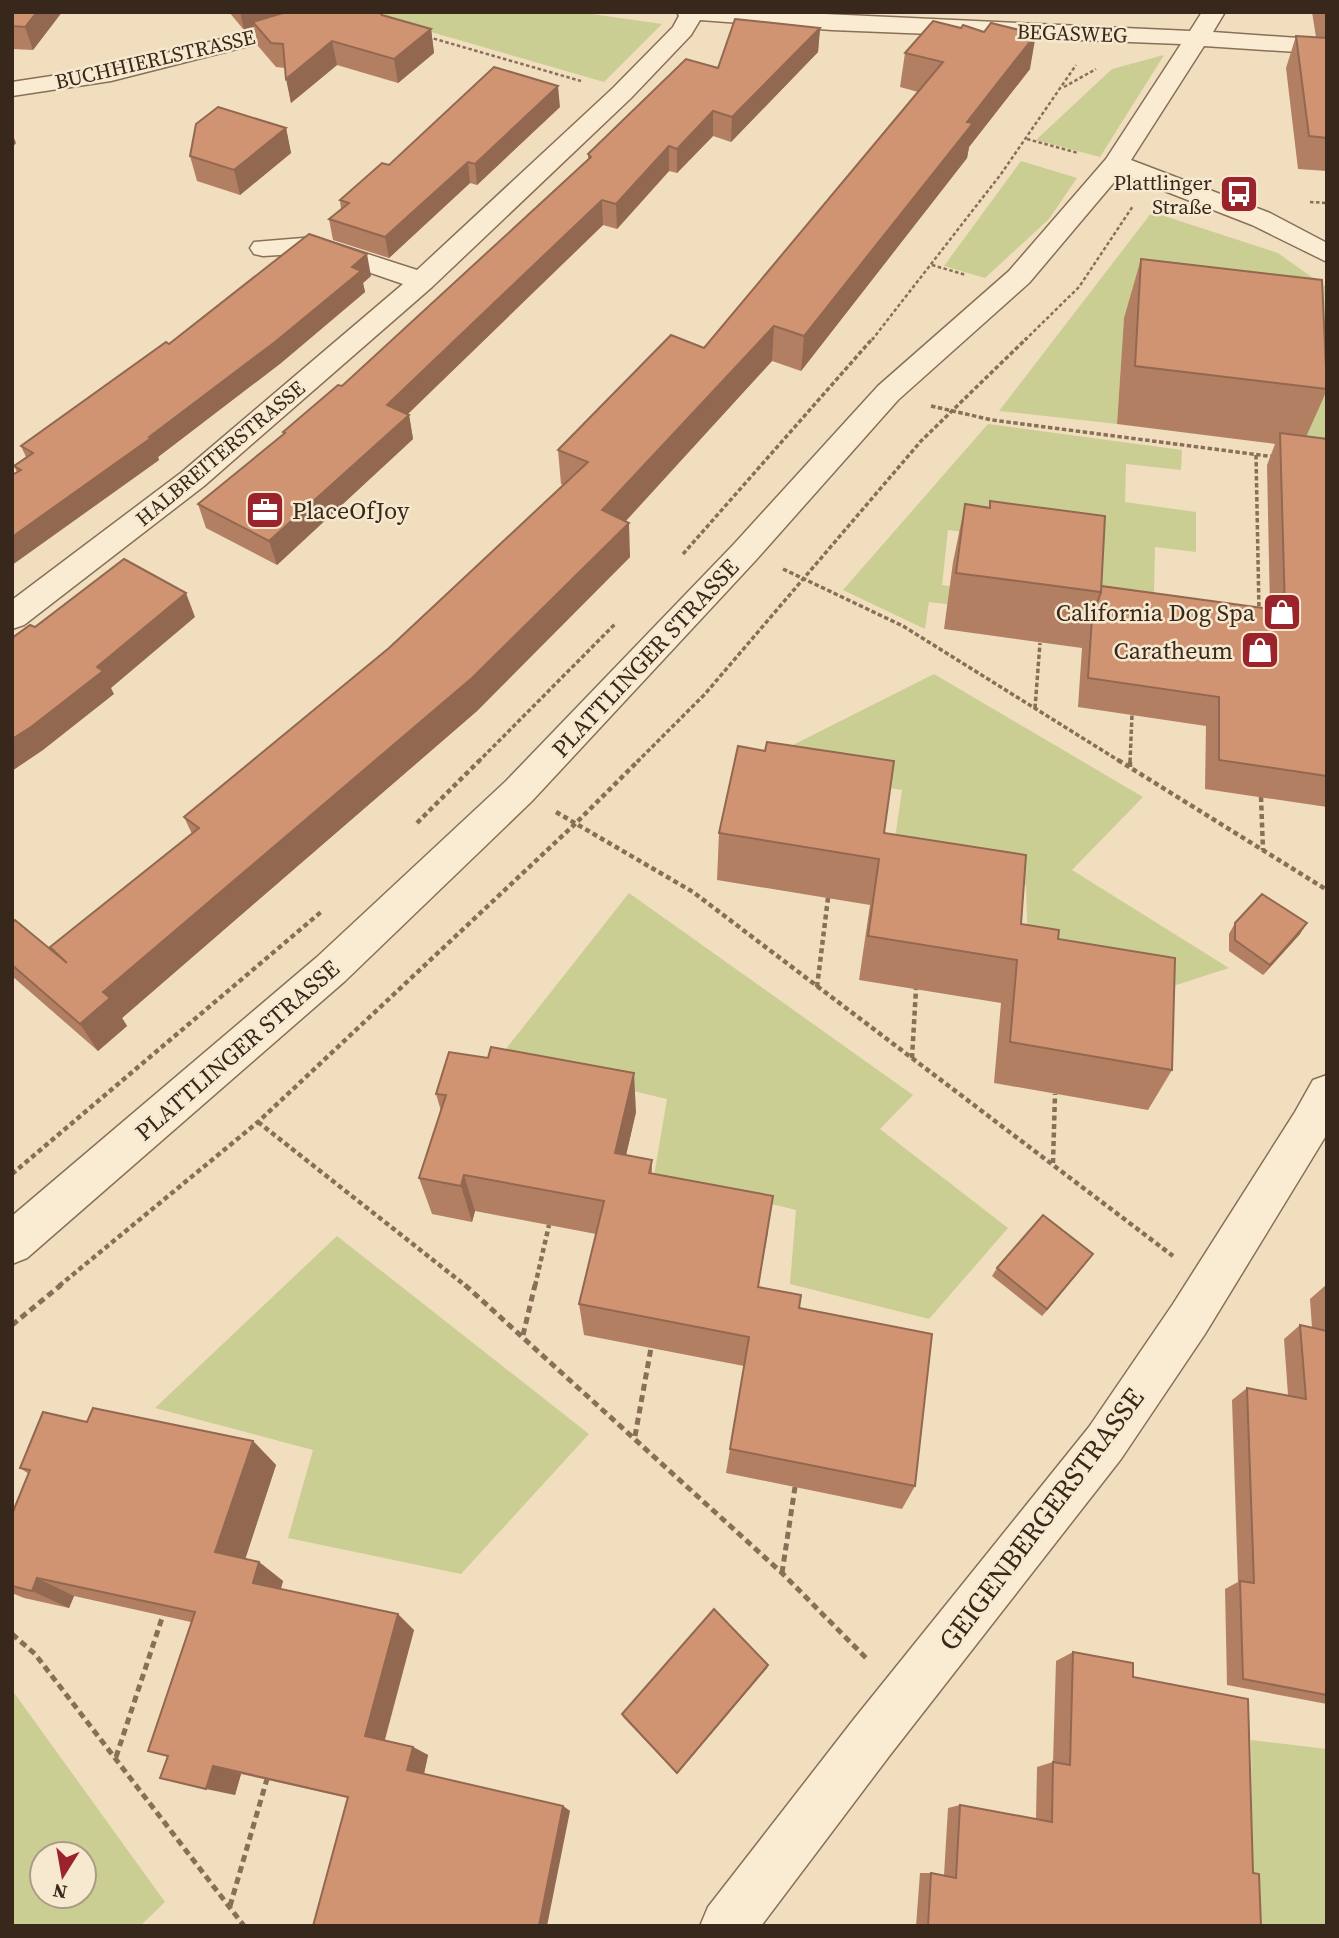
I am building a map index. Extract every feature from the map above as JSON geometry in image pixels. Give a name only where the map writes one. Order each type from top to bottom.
[{"type":"street","name":"BUCHHIERLSTRASSE","points":[[12,89],[135,68],[272,33],[337,12]]},
{"type":"street","name":"PLATTLINGER STRASSE","points":[[12,1244],[331,969],[519,791],[745,552],[888,393],[1020,277],[1116,163],[1214,12]]},
{"type":"street","name":"BEGASWEG","points":[[690,13],[1327,47]]},
{"type":"street","name":"HALBREITERSTRASSE","points":[[12,617],[194,479],[422,281],[622,93],[676,37],[690,13]]},
{"type":"street","points":[[1116,163],[1261,219],[1327,254]]},
{"type":"street","points":[[263,248],[315,245],[422,281]]},
{"type":"street","name":"GEIGENBERGERSTRASSE","points":[[727,1926],[1105,1443],[1210,1284],[1310,1125],[1327,1093]]},
{"type":"path","points":[[422,35],[622,93]]},
{"type":"path","points":[[677,560],[823,400],[936,262],[1061,89]]},
{"type":"path","points":[[1027,139],[1116,163]]},
{"type":"path","points":[[12,1325],[258,1122],[576,823],[705,694],[802,577],[948,412],[1079,286],[1152,178]]},
{"type":"path","points":[[888,393],[948,412],[992,420],[1280,458]]},
{"type":"path","points":[[1256,455],[1259,622]]},
{"type":"path","points":[[745,552],[902,626],[1327,890]]},
{"type":"path","points":[[414,826],[620,620]]},
{"type":"path","points":[[1035,708],[1040,643]]},
{"type":"path","points":[[1130,768],[1132,715]]},
{"type":"path","points":[[519,791],[693,892],[1210,1284]]},
{"type":"path","points":[[1261,797],[1263,850]]},
{"type":"path","points":[[817,987],[828,898]]},
{"type":"path","points":[[12,1174],[323,911]]},
{"type":"path","points":[[912,1058],[916,989]]},
{"type":"path","points":[[1053,1164],[1055,1094]]},
{"type":"path","points":[[258,1122],[453,1274],[523,1335],[782,1573],[905,1696]]},
{"type":"path","points":[[523,1335],[549,1225]]},
{"type":"path","points":[[635,1437],[651,1348]]},
{"type":"path","points":[[782,1573],[795,1487]]},
{"type":"path","points":[[116,1758],[163,1615]]},
{"type":"path","points":[[12,1634],[35,1654],[244,1926]]},
{"type":"path","points":[[230,1907],[267,1779]]},
{"type":"green space","points":[[390,12],[578,12],[662,24],[604,82],[379,17]]},
{"type":"green space","points":[[1164,55],[1100,157],[1036,140],[1112,69]]},
{"type":"green space","points":[[1021,161],[1077,178],[1049,219],[985,278],[944,266]]},
{"type":"green space","points":[[1152,212],[1278,253],[1327,288],[1327,453],[1124,319],[1117,424],[999,411]]},
{"type":"green space","points":[[988,424],[1182,450],[1181,470],[1126,464],[1125,502],[1196,512],[1196,552],[1155,547],[1154,594],[1086,584],[995,536],[948,530],[942,585],[955,587],[953,605],[929,602],[925,629],[843,590]]},
{"type":"green space","points":[[934,674],[1143,797],[1072,870],[1229,968],[1170,987],[1028,954],[1026,885],[893,852],[902,790],[753,765]]},
{"type":"green space","points":[[629,893],[913,1095],[880,1129],[1008,1228],[929,1319],[790,1284],[796,1210],[654,1176],[667,1099],[498,1059]]},
{"type":"green space","points":[[337,1236],[589,1434],[461,1574],[288,1538],[313,1450],[155,1408]]},
{"type":"green space","points":[[12,1690],[165,1902],[140,1926],[12,1926]]},
{"type":"green space","points":[[1251,1740],[1327,1749],[1327,1926],[1254,1926]]},
{"type":"building","points":[[12,12],[37,12],[25,27],[12,26]]},
{"type":"building","points":[[286,12],[379,12],[431,29],[394,59],[332,41],[286,79],[283,44],[271,43],[253,22]]},
{"type":"building","points":[[735,19],[820,28],[732,117],[713,111],[677,149],[669,146],[616,204],[602,200],[387,405],[409,415],[269,541],[198,504],[285,433],[283,432],[338,385],[342,386],[591,157],[588,154],[686,59],[718,68]]},
{"type":"building","points":[[933,21],[961,28],[963,25],[984,32],[991,23],[1036,34],[967,122],[973,123],[804,336],[774,326],[602,510],[629,523],[472,678],[103,992],[110,998],[80,1024],[12,965],[12,923],[15,920],[67,963],[50,947],[199,828],[184,817],[389,648],[588,462],[558,450],[671,335],[704,348],[943,62],[905,53]]},
{"type":"building","points":[[1296,36],[1327,38],[1327,138],[1309,136]]},
{"type":"building","points":[[494,67],[558,86],[475,164],[468,162],[385,237],[329,219],[349,203],[340,200],[382,163],[389,165]]},
{"type":"building","points":[[218,107],[286,128],[234,170],[190,156],[196,124]]},
{"type":"building","points":[[309,234],[367,254],[352,267],[361,271],[275,342],[149,437],[151,438],[12,537],[12,475],[21,470],[14,466],[33,453],[21,446],[166,342],[169,344]]},
{"type":"building","points":[[1141,259],[1322,280],[1327,389],[1135,366]]},
{"type":"building","points":[[1280,433],[1327,439],[1327,776],[1219,760],[1219,697],[1088,678],[1092,618],[1101,586],[1285,611]]},
{"type":"building","points":[[990,501],[1105,516],[1101,592],[956,573],[965,504],[990,508]]},
{"type":"building","points":[[124,559],[186,593],[97,667],[103,671],[12,739],[12,638],[30,625],[35,627]]},
{"type":"building","points":[[767,742],[894,761],[884,833],[1026,855],[1021,924],[1059,930],[1058,939],[1175,958],[1172,1070],[1010,1042],[1017,960],[868,936],[879,859],[719,833],[738,746],[765,751]]},
{"type":"building","points":[[1262,894],[1307,923],[1270,965],[1235,940],[1235,923]]},
{"type":"building","points":[[491,1047],[634,1073],[615,1153],[652,1160],[649,1173],[773,1196],[758,1287],[801,1295],[799,1308],[932,1334],[915,1486],[730,1449],[749,1337],[579,1304],[604,1201],[464,1175],[461,1186],[419,1178],[446,1095],[436,1094],[449,1052],[488,1058]]},
{"type":"building","points":[[1043,1215],[1093,1254],[1047,1309],[997,1268]]},
{"type":"building","points":[[1300,1325],[1327,1331],[1327,1695],[1243,1679],[1240,1581],[1254,1583],[1247,1388],[1306,1399]]},
{"type":"building","points":[[93,1408],[253,1441],[215,1552],[259,1562],[253,1583],[398,1614],[365,1736],[413,1747],[407,1770],[563,1806],[539,1926],[313,1926],[348,1797],[213,1766],[206,1789],[160,1778],[168,1756],[148,1751],[195,1612],[37,1578],[32,1591],[12,1586],[12,1514],[30,1470],[20,1468],[43,1412],[87,1422]]},
{"type":"building","points":[[714,1609],[768,1665],[677,1773],[622,1714]]},
{"type":"building","points":[[1073,1652],[1133,1663],[1133,1677],[1248,1699],[1253,1873],[1259,1874],[1261,1926],[928,1926],[931,1873],[956,1878],[960,1805],[1052,1822],[1053,1762],[1070,1765]]},
{"type":"place","name":"Plattlinger Straße","points":[[1239,194]]},
{"type":"place","name":"PlaceOfJoy","points":[[265,510]]},
{"type":"place","name":"California Dog Spa","points":[[1282,612]]},
{"type":"place","name":"Caratheum","points":[[1260,650]]}]
